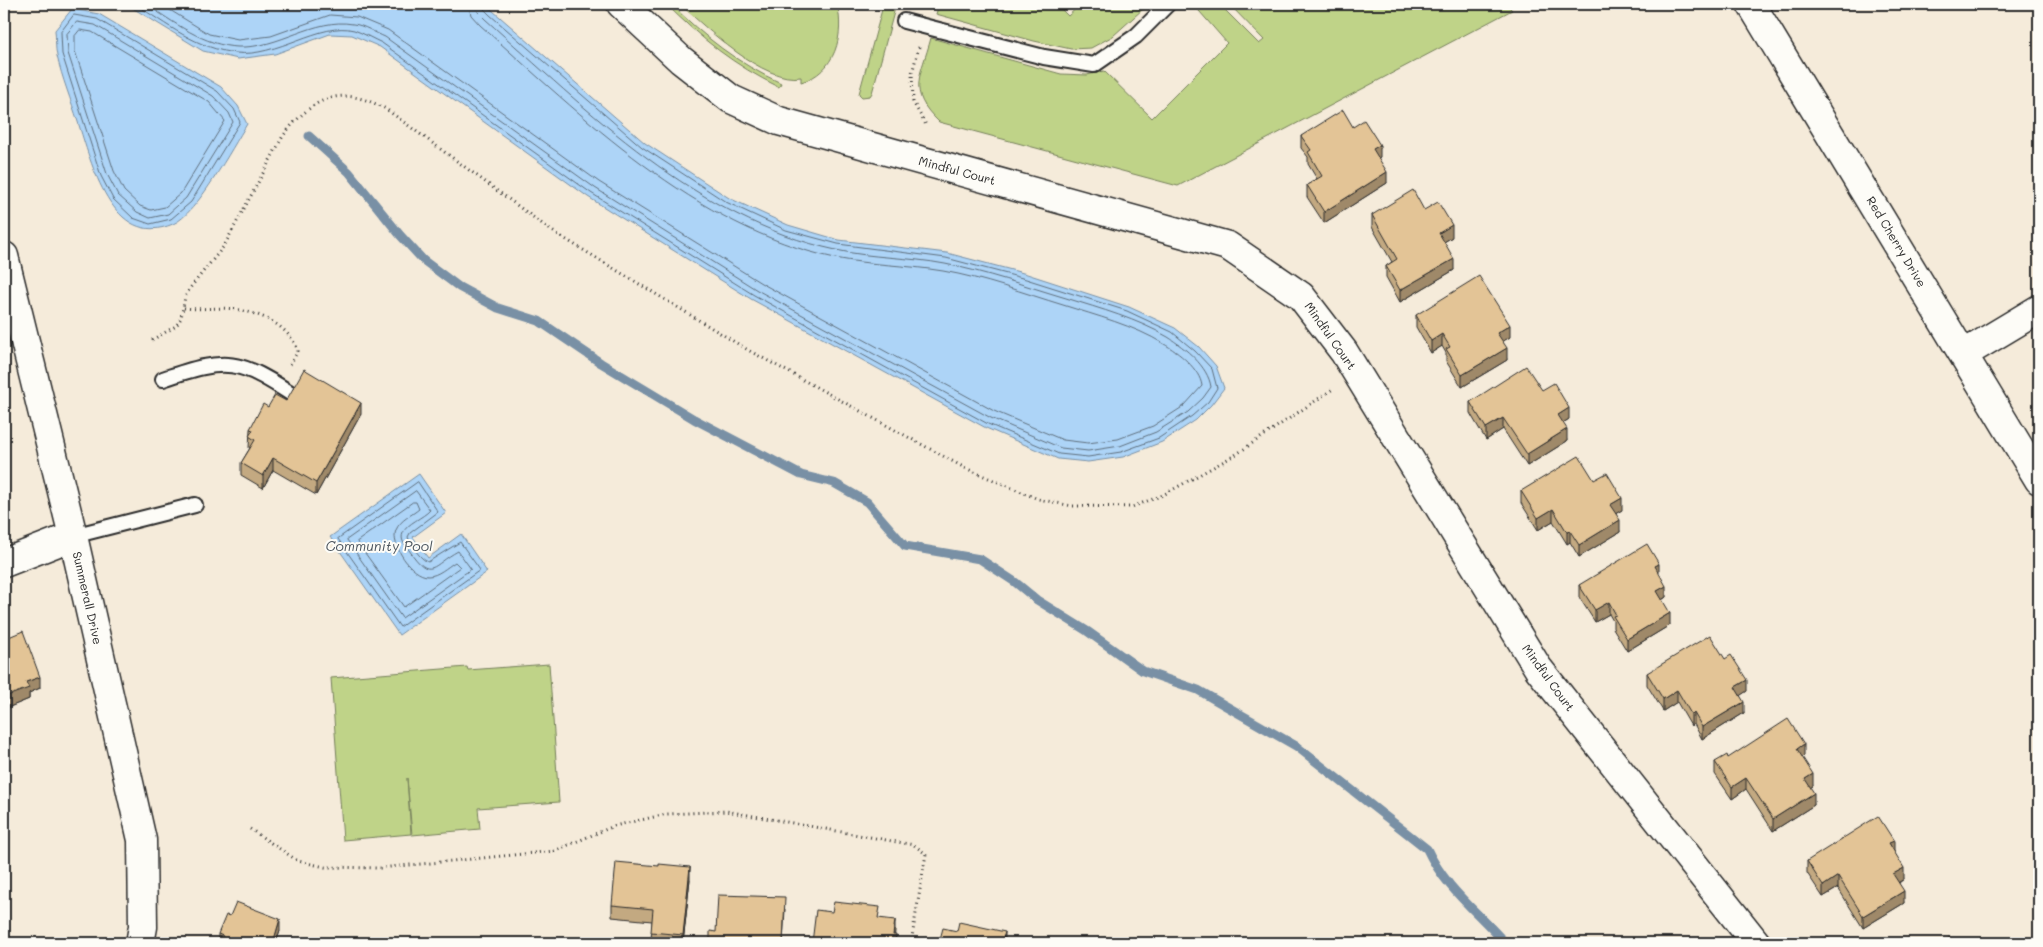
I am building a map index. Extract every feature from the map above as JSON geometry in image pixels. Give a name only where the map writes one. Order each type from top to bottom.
[{"type":"street","name":"Mindful Court","points":[[621,4],[680,60],[731,99],[779,121],[1228,246],[1301,296],[1344,352],[1538,668],[1756,943]]},
{"type":"street","name":"Red Cherry Drive","points":[[1751,4],[2039,480]]},
{"type":"street","name":"Summerall Drive","points":[[4,256],[73,536],[142,840],[144,927],[140,943]]},
{"type":"street","points":[[1964,354],[2039,309]]},
{"type":"street","points":[[4,562],[73,536]]},
{"type":"lane","points":[[904,21],[1044,57],[1094,65],[1136,36],[1168,4]]},
{"type":"lane","points":[[162,379],[216,364],[238,365],[260,374],[296,396]]},
{"type":"lane","points":[[73,536],[194,505]]},
{"type":"path","points":[[925,27],[912,73],[913,102],[926,125]]},
{"type":"path","points":[[152,340],[176,326],[184,308],[185,297],[190,288],[224,246],[283,136],[305,111],[320,101],[339,95],[373,102],[386,109],[552,231],[748,350],[965,468],[1038,499],[1072,506],[1132,507],[1163,495],[1235,455],[1356,373]]},
{"type":"path","points":[[184,308],[234,309],[275,323],[290,334],[298,352],[277,384]]},
{"type":"path","points":[[250,829],[298,861],[325,867],[380,868],[554,851],[614,826],[667,814],[726,811],[914,845],[926,854],[911,943]]},
{"type":"green space","points":[[666,4],[671,4],[709,38],[736,58],[781,83],[779,87],[748,70],[719,50]]},
{"type":"green space","points":[[680,4],[837,4],[840,28],[838,40],[835,51],[822,70],[813,77],[801,82],[801,77],[786,77],[770,72],[753,63],[736,52]]},
{"type":"green space","points":[[886,4],[893,5],[894,12],[872,93],[870,96],[862,97],[859,94],[860,90],[883,6]]},
{"type":"green space","points":[[939,4],[1056,4],[1068,16],[1081,4],[1138,4],[1143,9],[1113,36],[1091,48],[1071,49],[1034,41],[936,14]]},
{"type":"green space","points":[[1193,4],[1219,4],[1259,44],[1264,40],[1229,4],[1506,4],[1512,10],[1178,186],[939,122],[922,101],[919,92],[920,73],[931,38],[1061,74],[1087,75],[1104,71],[1152,118],[1227,43]]},
{"type":"green space","points":[[549,664],[559,802],[478,808],[480,829],[412,835],[407,778],[411,834],[343,840],[331,678],[467,667],[468,670]]},
{"type":"water","points":[[126,4],[485,4],[645,143],[729,198],[788,225],[839,240],[947,253],[1027,274],[1129,307],[1175,328],[1199,347],[1216,366],[1224,388],[1196,420],[1162,442],[1123,457],[1088,462],[1058,459],[986,428],[751,299],[588,197],[380,47],[352,35],[330,34],[275,54],[238,59],[203,51]]},
{"type":"water","points":[[72,9],[99,14],[221,87],[238,106],[247,124],[193,208],[173,224],[152,229],[134,225],[120,214],[107,198],[98,179],[56,53],[55,30]]},
{"type":"water","name":"Community Pool","points":[[419,474],[446,513],[413,537],[428,558],[461,534],[487,572],[399,635],[330,537]]},
{"type":"building","points":[[1343,110],[1353,127],[1364,120],[1380,145],[1373,149],[1387,172],[1324,212],[1307,185],[1322,176],[1308,152],[1311,150],[1301,136]]},
{"type":"building","points":[[1413,190],[1424,210],[1438,202],[1452,225],[1439,233],[1454,259],[1400,290],[1386,266],[1397,259],[1372,215]]},
{"type":"building","points":[[1479,276],[1510,325],[1497,333],[1507,348],[1462,375],[1446,349],[1450,347],[1442,334],[1431,341],[1416,315]]},
{"type":"building","points":[[1526,366],[1542,390],[1554,383],[1569,408],[1558,415],[1567,429],[1527,454],[1503,418],[1486,428],[1470,402]]},
{"type":"building","points":[[304,369],[361,403],[316,483],[273,458],[263,476],[241,463],[255,440],[249,436],[253,430],[250,429],[263,404],[268,407],[275,395],[286,401]]},
{"type":"building","points":[[1579,456],[1594,480],[1607,473],[1622,498],[1610,505],[1620,520],[1579,545],[1570,531],[1567,532],[1553,509],[1538,518],[1521,491]]},
{"type":"building","points":[[1647,544],[1659,564],[1655,566],[1666,586],[1657,591],[1670,613],[1627,639],[1613,616],[1616,615],[1609,602],[1595,610],[1579,585]]},
{"type":"building","points":[[23,631],[40,677],[26,682],[29,688],[7,696],[4,691],[4,639]]},
{"type":"building","points":[[1710,635],[1725,659],[1731,655],[1747,680],[1735,687],[1744,702],[1702,727],[1694,713],[1691,714],[1677,690],[1663,699],[1647,673]]},
{"type":"building","points":[[1788,719],[1804,744],[1797,749],[1813,774],[1805,779],[1814,793],[1773,819],[1746,778],[1732,787],[1715,762],[1727,755],[1728,758]]},
{"type":"building","points":[[1878,816],[1894,841],[1889,843],[1904,868],[1893,874],[1904,891],[1863,916],[1838,876],[1823,886],[1807,861]]},
{"type":"building","points":[[616,862],[690,867],[683,935],[651,932],[653,909],[612,905]]},
{"type":"building","points":[[718,895],[785,897],[783,943],[710,943],[710,931],[716,932]]},
{"type":"building","points":[[236,902],[280,919],[273,943],[220,943],[223,936],[218,934],[226,915],[230,916]]},
{"type":"building","points":[[834,902],[880,907],[878,918],[895,920],[893,935],[896,935],[895,943],[812,943],[816,910],[832,912]]},
{"type":"building","points":[[959,922],[1005,932],[1002,942],[1006,943],[939,943],[943,928],[957,931]]},
{"type":"building","points":[[1950,937],[1954,943],[1940,943]]},
{"type":"waterway","points":[[309,136],[349,172],[400,235],[423,260],[459,287],[498,308],[539,321],[601,363],[694,419],[801,475],[834,483],[867,502],[905,546],[980,559],[1015,582],[1037,600],[1087,631],[1143,671],[1198,690],[1296,746],[1427,849],[1434,863],[1452,887],[1505,943]]}]
